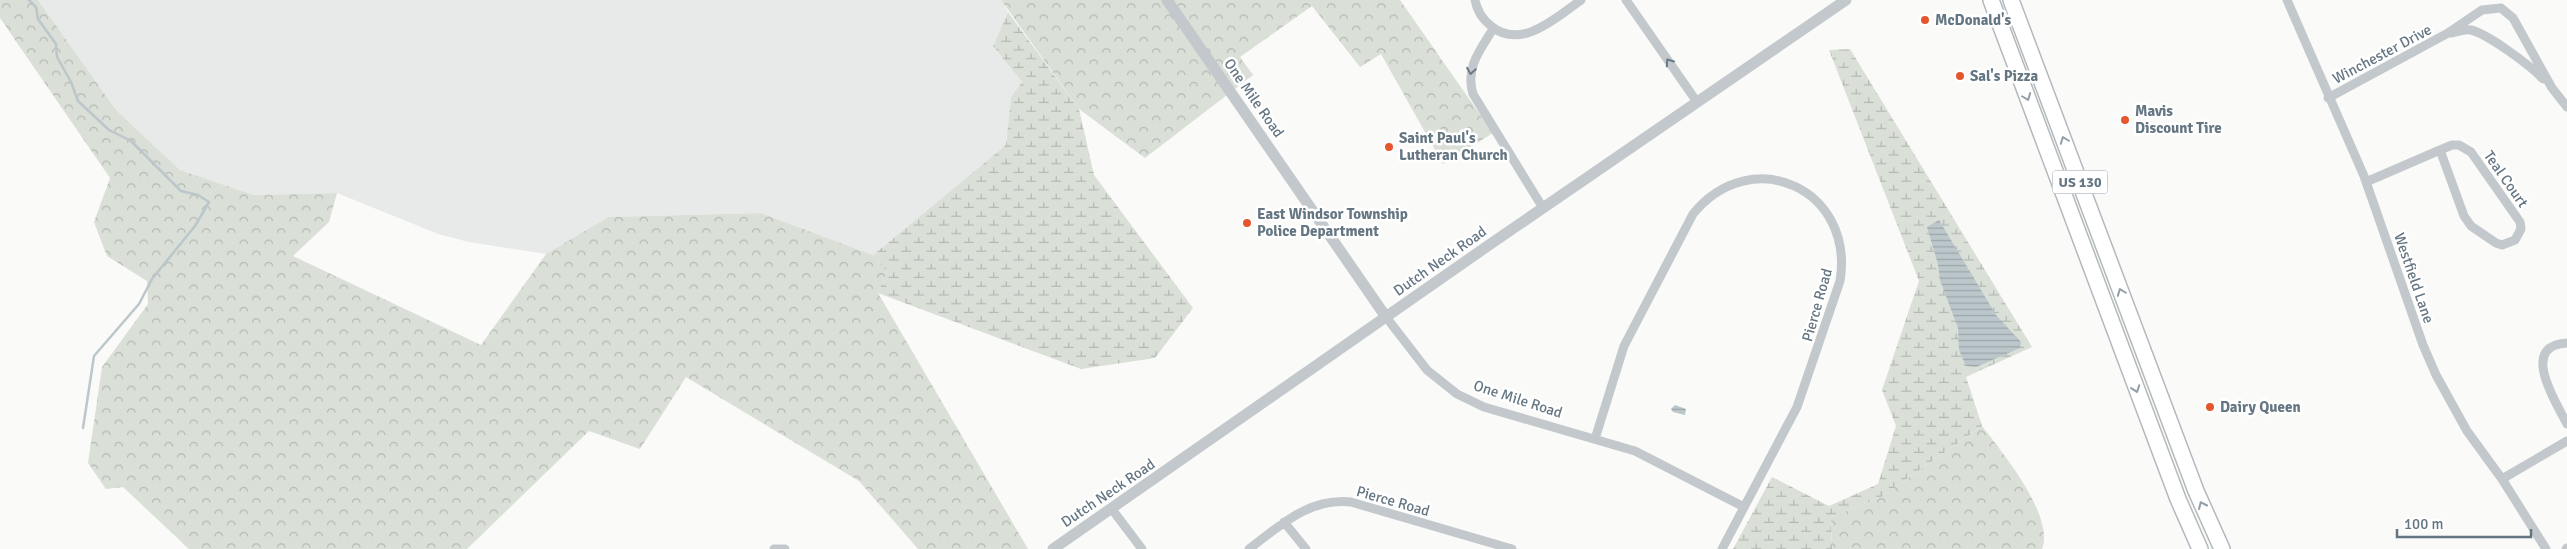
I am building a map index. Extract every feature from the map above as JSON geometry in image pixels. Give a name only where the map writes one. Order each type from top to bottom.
[{"type":"highway","name":"US 130","points":[[1990,0],[2178,499],[2200,549]]},
{"type":"highway","name":"US 130","points":[[2012,0],[2196,491],[2222,549]]},
{"type":"street","name":"One Mile Road","points":[[1167,0],[1386,317],[1427,370],[1457,394],[1484,407],[1595,439],[1654,459],[1744,506]]},
{"type":"street","points":[[1474,0],[1479,14],[1493,28],[1510,34],[1533,31],[1581,0]]},
{"type":"street","points":[[1626,0],[1697,102]]},
{"type":"street","name":"Dutch Neck Road","points":[[1053,549],[1846,0]]},
{"type":"street","name":"Westfield Lane","points":[[2287,0],[2366,182],[2423,345],[2436,375],[2467,431],[2502,479],[2546,549]]},
{"type":"street","name":"Winchester Drive","points":[[2328,98],[2448,33],[2460,23],[2486,8],[2501,8],[2513,18],[2552,88]]},
{"type":"street","points":[[1493,28],[1474,61],[1470,85],[1473,94],[1543,208]]},
{"type":"street","name":"Winchester Drive","points":[[2448,33],[2461,30],[2476,31],[2525,63],[2552,88],[2567,107]]},
{"type":"street","name":"Teal Court","points":[[2366,182],[2440,150],[2459,145],[2471,152],[2520,222],[2521,229],[2515,240],[2509,244],[2496,243],[2467,221],[2440,150]]},
{"type":"street","name":"Pierce Road","points":[[1595,439],[1624,346],[1693,214],[1706,200],[1720,189],[1743,180],[1769,179],[1795,186],[1818,202],[1835,226],[1843,254],[1842,274],[1800,399],[1722,549]]},
{"type":"street","points":[[2119,343],[2138,338]]},
{"type":"street","points":[[2567,343],[2549,350],[2542,370],[2567,424]]},
{"type":"street","points":[[2502,479],[2567,441]]},
{"type":"street","name":"Pierce Road","points":[[1249,549],[1284,522],[1317,504],[1351,502],[1512,549]]},
{"type":"street","points":[[1111,508],[1142,549]]},
{"type":"street","points":[[1284,522],[1306,549]]},
{"type":"street","points":[[774,549],[785,549]]},
{"type":"shaded area","points":[[38,0],[1001,0],[1008,12],[993,46],[1022,82],[1011,97],[1006,145],[873,255],[761,213],[608,217],[546,254],[469,242],[438,234],[337,193],[254,195],[180,170],[116,110]]},
{"type":"shaded area","points":[[1939,220],[1996,315],[2021,342],[2020,348],[1976,367],[1966,366],[1959,350],[1958,328],[1940,280],[1938,264],[1927,227]]},
{"type":"shaded area","points":[[1675,405],[1686,409],[1685,415],[1673,412],[1671,409]]},
{"type":"green space","points":[[0,0],[38,0],[116,110],[180,170],[254,195],[337,193],[329,222],[293,256],[481,345],[546,254],[608,217],[761,213],[873,255],[887,272],[878,293],[1028,549],[918,549],[859,481],[686,377],[640,449],[589,431],[467,549],[189,549],[123,487],[106,489],[88,463],[102,367],[148,304],[147,281],[107,256],[94,222],[110,178],[0,18]]},
{"type":"green space","points":[[1001,0],[1400,0],[1493,133],[1443,164],[1381,54],[1360,67],[1312,6],[1240,57],[1253,75],[1145,158],[1079,109]]},
{"type":"green space","points":[[1008,12],[1079,109],[1094,175],[1193,308],[1155,358],[1081,369],[878,293],[887,272],[873,255],[1006,145],[1011,97],[1022,82],[993,46]]},
{"type":"green space","points":[[1850,49],[2032,347],[1966,377],[1982,426],[1881,497],[1831,517],[1832,549],[1733,549],[1772,477],[1829,506],[1878,484],[1896,426],[1882,390],[1919,281],[1829,50]]},
{"type":"green space","points":[[1982,426],[2013,468],[2034,502],[2044,535],[2042,549],[1832,549],[1831,517],[1881,497]]},
{"type":"waterway","points":[[29,0],[36,7],[38,19],[56,44],[57,57],[71,82],[78,101],[109,130],[131,141],[181,191],[198,195],[209,202],[195,226],[152,279],[139,304],[94,356],[83,428]]},
{"type":"place","name":"McDonald's","points":[[1925,20]]},
{"type":"place","name":"Sal's Pizza","points":[[1960,76]]},
{"type":"place","name":"Mavis Discount Tire","points":[[2125,120]]},
{"type":"place","name":"Saint Paul's Lutheran Church","points":[[1389,147]]},
{"type":"place","name":"East Windsor Township Police Department","points":[[1247,223]]},
{"type":"place","name":"Dairy Queen","points":[[2210,407]]}]
